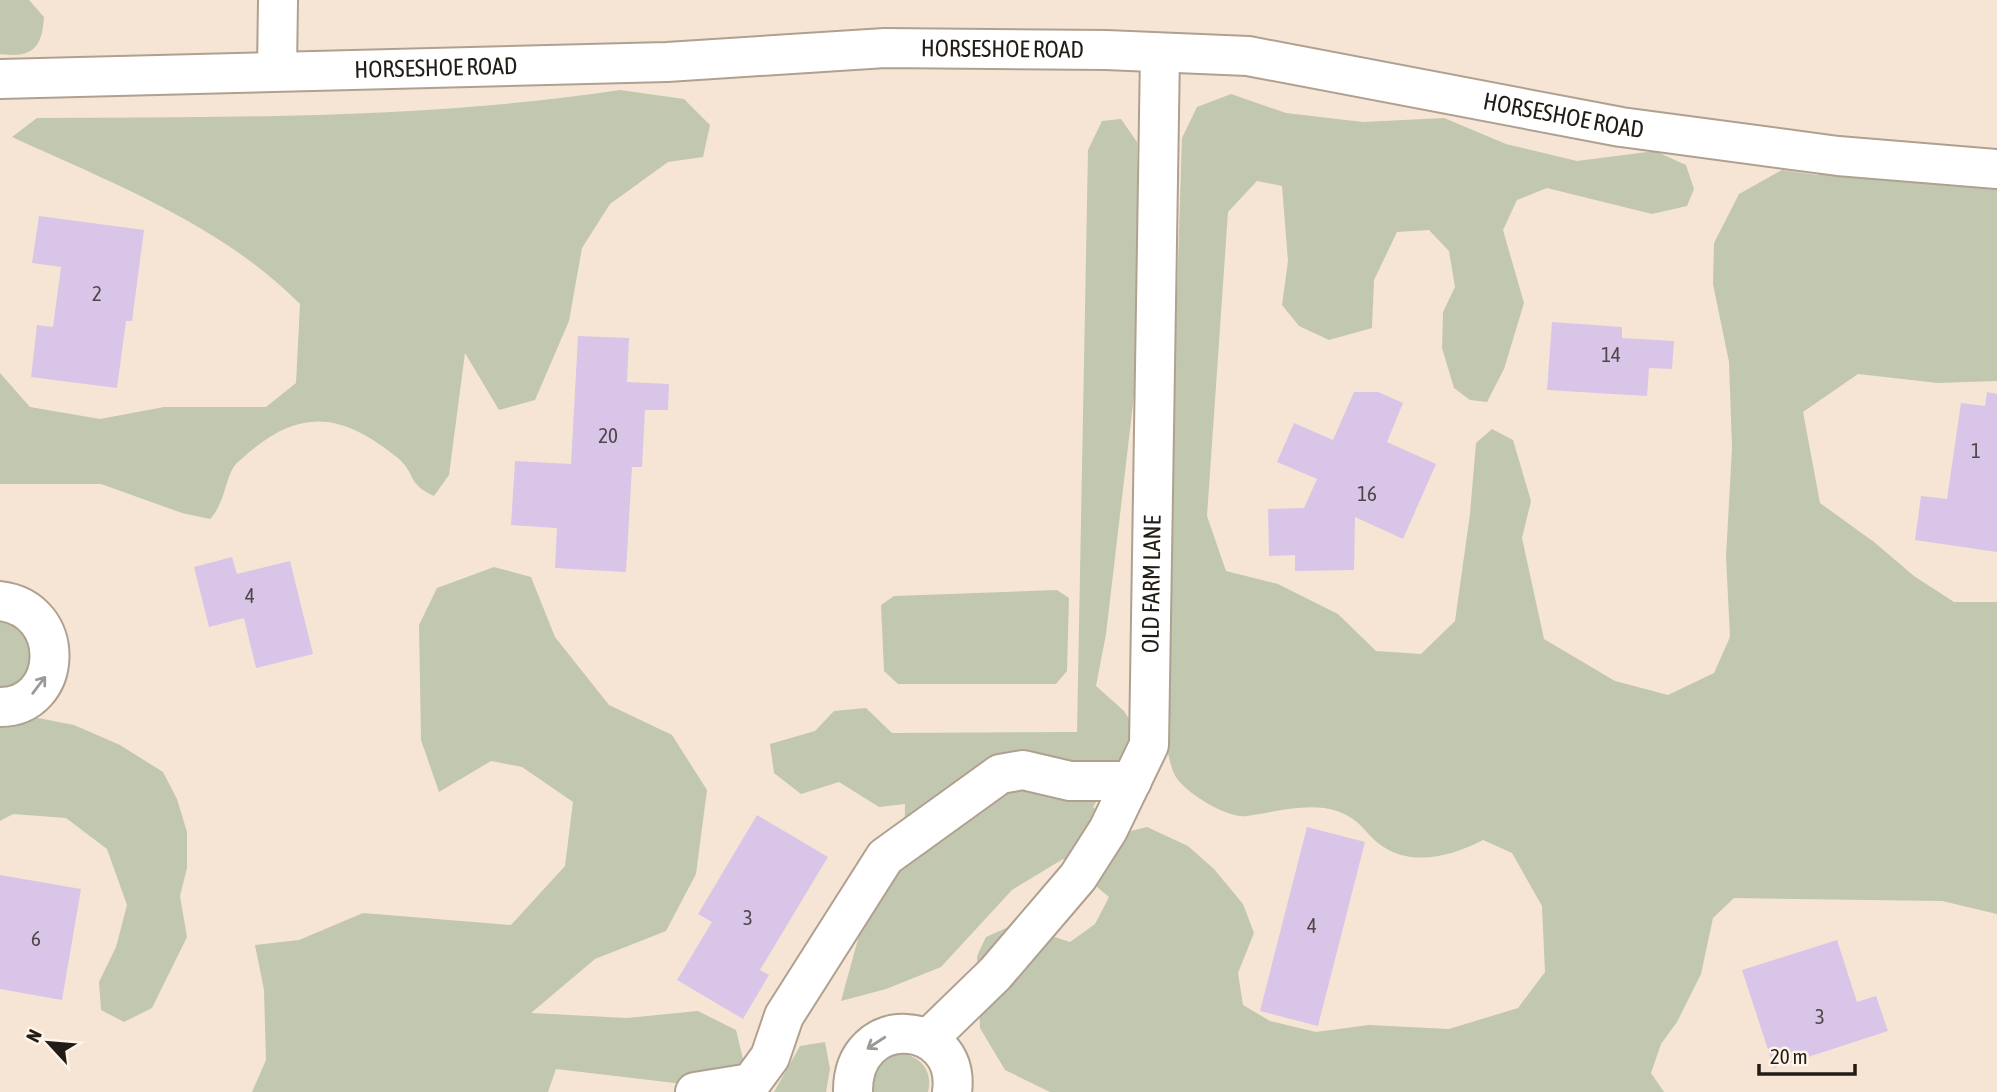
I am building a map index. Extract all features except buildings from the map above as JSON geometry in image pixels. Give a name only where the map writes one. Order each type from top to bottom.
[{"type":"street","points":[[277,70],[278,0]]},
{"type":"street","name":"HORSESHOE ROAD","points":[[0,79],[667,62],[885,48],[1248,56],[1621,127],[1838,156],[1997,169]]},
{"type":"street","name":"OLD FARM LANE","points":[[928,1040],[995,974],[1078,877],[1108,830],[1149,745],[1160,53]]},
{"type":"street","points":[[0,601],[13,603],[30,611],[42,624],[49,642],[50,660],[45,678],[36,692],[22,701],[0,707]]},
{"type":"street","points":[[695,1092],[751,1083],[770,1057],[784,1016],[885,857],[1000,774],[1023,770],[1070,781],[1132,781]]},
{"type":"street","points":[[853,1092],[853,1076],[858,1060],[868,1047],[897,1033],[928,1040],[942,1050],[950,1065],[952,1092]]},
{"type":"green space","points":[[0,0],[29,0],[44,17],[41,37],[33,49],[20,54],[0,54]]},
{"type":"green space","points":[[620,90],[684,99],[710,125],[703,157],[668,162],[610,204],[582,248],[569,321],[535,400],[499,410],[465,353],[449,475],[434,496],[416,483],[399,459],[377,443],[337,424],[317,421],[298,424],[279,432],[259,444],[238,462],[231,473],[220,504],[210,519],[182,513],[101,484],[0,484],[0,373],[30,407],[100,419],[164,407],[266,407],[296,383],[300,304],[236,251],[201,229],[127,189],[12,137],[37,118],[256,116],[402,111]]},
{"type":"green space","points":[[1231,94],[1286,113],[1363,122],[1444,118],[1506,144],[1577,161],[1655,151],[1686,165],[1694,189],[1687,206],[1652,214],[1547,188],[1517,200],[1503,230],[1524,303],[1504,369],[1487,402],[1470,400],[1454,388],[1442,348],[1443,312],[1455,287],[1449,251],[1429,230],[1397,232],[1374,280],[1372,328],[1329,340],[1299,326],[1282,305],[1288,261],[1282,186],[1257,181],[1228,212],[1207,516],[1226,571],[1278,584],[1338,614],[1376,651],[1421,654],[1455,621],[1470,514],[1476,443],[1492,429],[1513,440],[1531,501],[1522,538],[1544,639],[1615,681],[1668,695],[1714,673],[1730,637],[1726,557],[1732,448],[1729,362],[1713,284],[1714,243],[1739,194],[1782,170],[1817,175],[1843,164],[1997,185],[1997,381],[1938,383],[1858,374],[1803,412],[1820,503],[1874,542],[1914,576],[1954,602],[1997,602],[1997,914],[1942,901],[1734,898],[1713,918],[1701,974],[1677,1022],[1661,1044],[1651,1073],[1664,1092],[1050,1092],[1005,1070],[980,1028],[977,956],[986,937],[1015,924],[1070,942],[1095,924],[1109,897],[1063,859],[1012,890],[941,967],[886,989],[841,1001],[863,921],[904,861],[905,804],[879,807],[839,782],[801,794],[774,773],[770,744],[815,731],[834,711],[866,708],[892,733],[1077,732],[1088,150],[1102,121],[1121,119],[1137,142],[1139,353],[1106,634],[1096,686],[1124,711],[1138,733],[1093,807],[1123,833],[1147,827],[1188,846],[1214,869],[1243,904],[1254,933],[1238,973],[1243,1005],[1270,1021],[1316,1032],[1369,1025],[1449,1029],[1518,1008],[1545,972],[1542,906],[1512,853],[1483,840],[1459,851],[1432,857],[1406,856],[1382,846],[1352,818],[1326,808],[1292,809],[1247,816],[1230,814],[1191,792],[1178,780],[1172,769],[1163,729],[1182,138],[1197,107]]},
{"type":"green space","points":[[494,567],[531,577],[555,637],[609,705],[672,735],[707,790],[696,874],[666,931],[595,959],[531,1013],[627,1018],[698,1011],[736,1030],[751,1092],[556,1069],[548,1092],[252,1092],[266,1060],[264,990],[255,945],[299,940],[363,913],[511,925],[565,866],[573,802],[522,767],[491,761],[439,792],[421,740],[419,625],[437,588]]},
{"type":"green space","points":[[1057,590],[1069,598],[1067,671],[1056,684],[898,684],[884,671],[881,605],[894,596]]},
{"type":"green space","points":[[0,612],[32,632],[33,672],[0,694]]},
{"type":"green space","points":[[0,716],[38,718],[74,725],[120,745],[163,772],[177,799],[187,832],[187,868],[180,896],[187,937],[152,1008],[124,1022],[101,1010],[99,982],[116,947],[127,905],[107,849],[66,818],[13,814],[0,821]]},
{"type":"green space","points":[[825,1042],[830,1069],[826,1092],[774,1092],[800,1046]]},
{"type":"green space","points":[[902,1053],[915,1058],[924,1066],[929,1078],[928,1092],[874,1092],[872,1085],[877,1066],[892,1055]]}]
